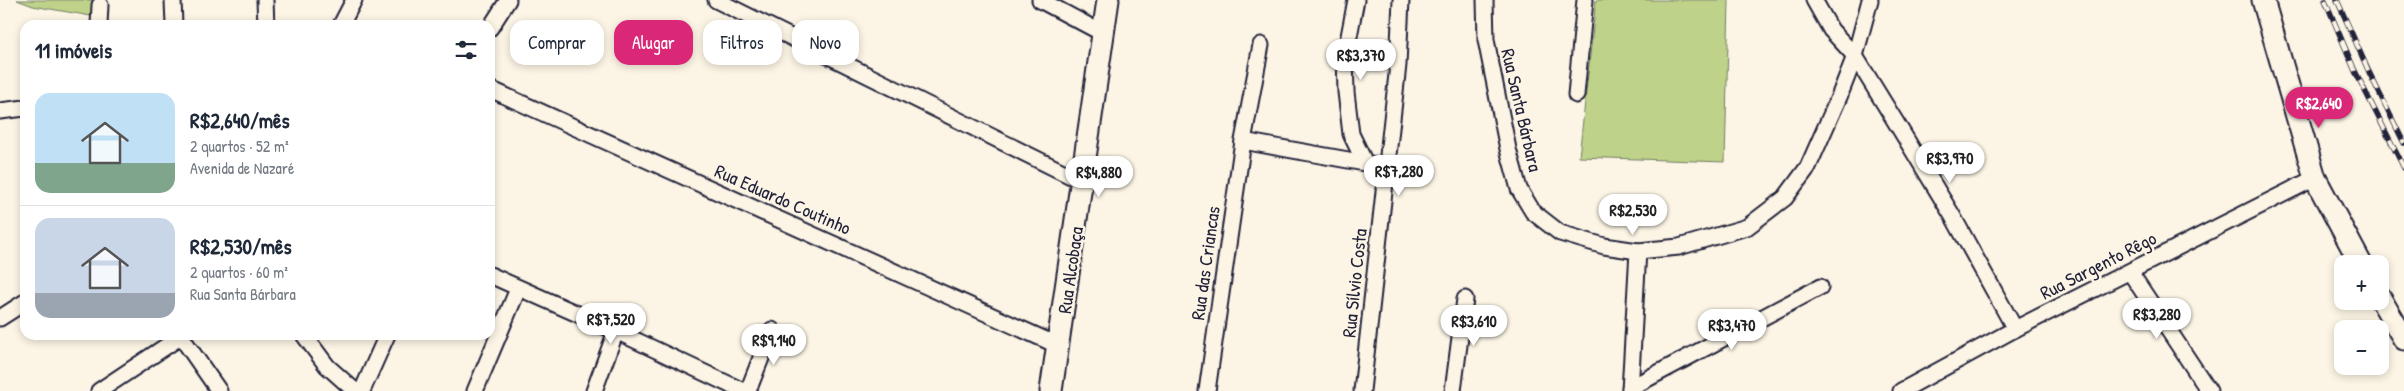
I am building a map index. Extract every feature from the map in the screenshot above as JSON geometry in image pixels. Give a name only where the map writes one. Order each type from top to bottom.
[{"type":"main road","name":"Rua Alcobaça","points":[[1051,391],[1083,182],[1108,0]]},
{"type":"main road","points":[[2263,0],[2315,178],[2356,255]]},
{"type":"main road","points":[[2387,310],[2404,340]]},
{"type":"street","points":[[173,0],[174,20]]},
{"type":"street","points":[[265,0],[266,20]]},
{"type":"street","points":[[344,20],[354,0]]},
{"type":"street","points":[[495,20],[508,0]]},
{"type":"street","points":[[716,0],[1083,182]]},
{"type":"street","points":[[1040,0],[1104,34]]},
{"type":"street","points":[[1356,0],[1345,57],[1346,92],[1351,134],[1365,163]]},
{"type":"street","name":"Rua Sílvio Costa","points":[[1362,391],[1398,65],[1401,0]]},
{"type":"street","name":"Rua Santa Bárbara","points":[[1485,0],[1486,40],[1508,149],[1520,189],[1533,212],[1560,233],[1604,246],[1638,251],[1679,246],[1747,228],[1785,198],[1808,167],[1839,97],[1854,56],[1870,0]]},
{"type":"street","points":[[1576,95],[1585,0]]},
{"type":"street","points":[[1814,0],[1831,30],[1854,56],[1952,215],[2015,329]]},
{"type":"street","points":[[99,20],[100,5]]},
{"type":"street","name":"Rua das Criancas","points":[[1207,391],[1243,141],[1261,45]]},
{"type":"street","name":"Rua Eduardo Coutinho","points":[[495,91],[1059,346]]},
{"type":"street","points":[[0,112],[20,109]]},
{"type":"street","points":[[1243,141],[1387,167]]},
{"type":"street","name":"Rua Sargento Rêgo","points":[[1908,389],[2015,329],[2315,178]]},
{"type":"street","points":[[1630,390],[1638,251]]},
{"type":"street","points":[[2130,272],[2209,391]]},
{"type":"street","points":[[495,277],[616,331],[743,391]]},
{"type":"street","points":[[1630,390],[1820,287]]},
{"type":"street","points":[[475,391],[518,288]]},
{"type":"street","points":[[1454,391],[1465,299]]},
{"type":"street","points":[[0,318],[20,305]]},
{"type":"street","points":[[748,391],[772,330]]},
{"type":"street","points":[[594,391],[616,331]]},
{"type":"street","points":[[99,391],[174,340]]},
{"type":"street","points":[[184,340],[219,391]]},
{"type":"street","points":[[308,340],[327,366],[355,391]]},
{"type":"street","points":[[362,391],[385,340]]},
{"type":"green space","points":[[17,0],[93,0],[91,16],[33,6]]},
{"type":"green space","points":[[1596,0],[1729,0],[1725,162],[1579,157]]},
{"type":"railway","points":[[2325,0],[2355,71],[2404,168]]},
{"type":"railway","points":[[2337,0],[2369,72],[2404,143]]}]
